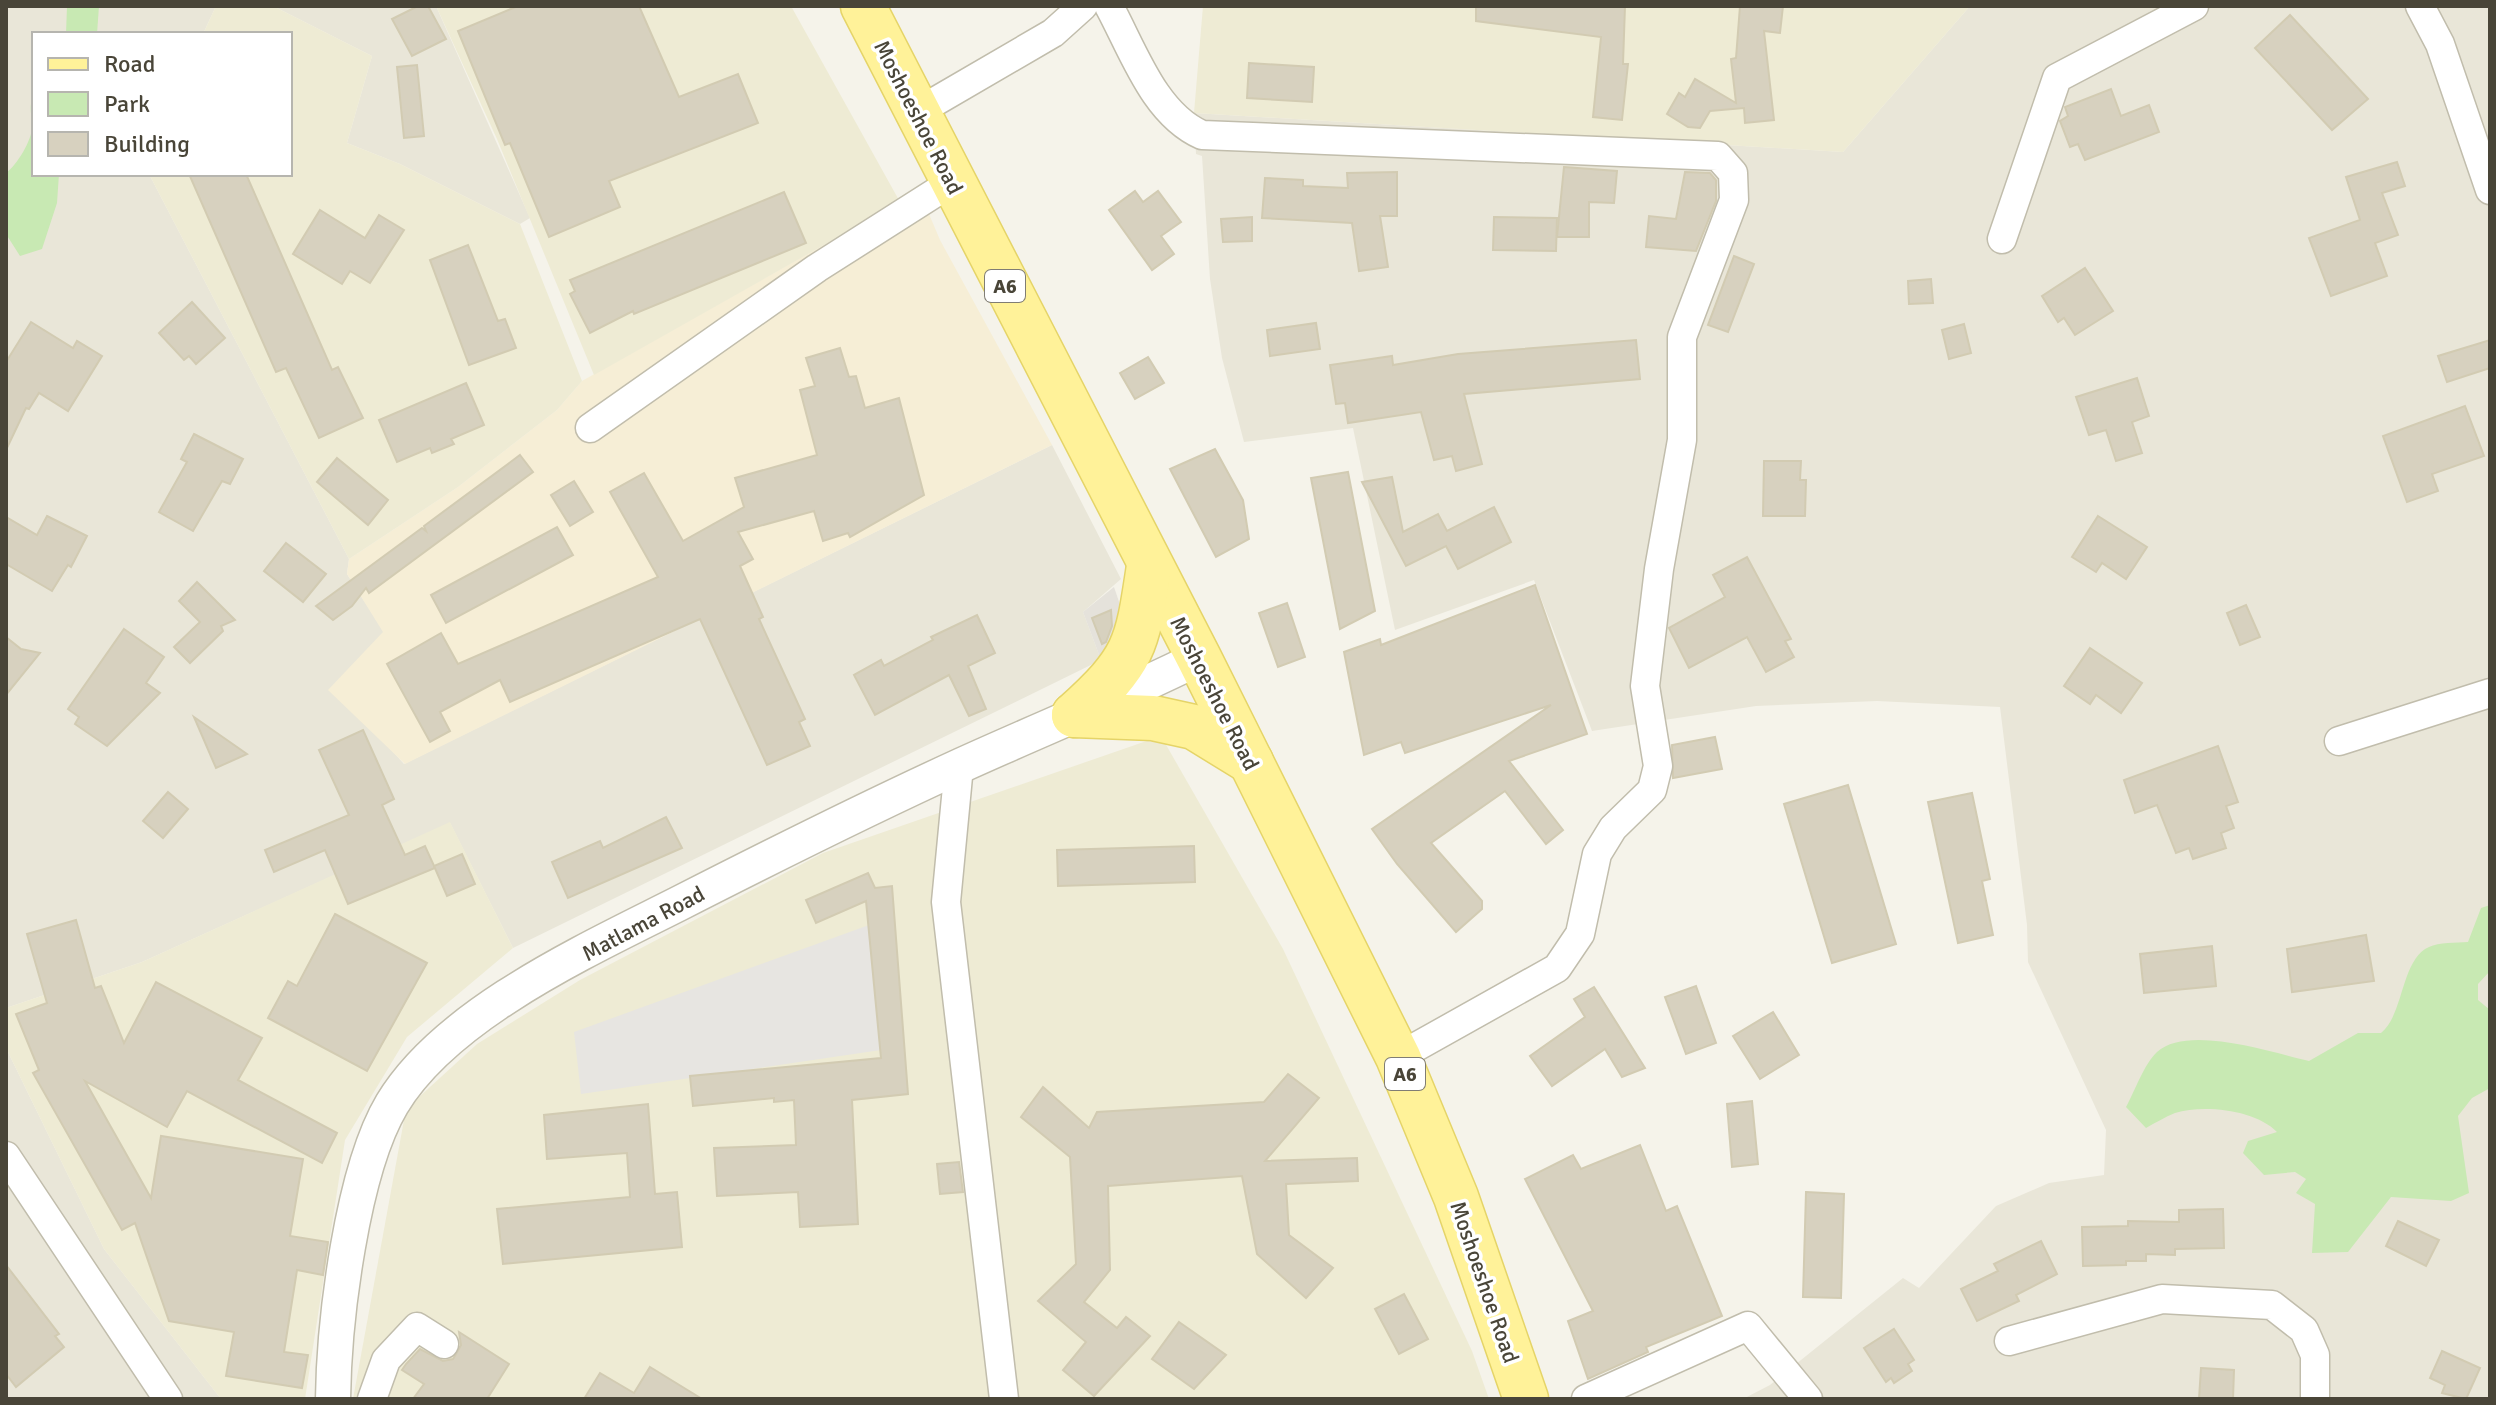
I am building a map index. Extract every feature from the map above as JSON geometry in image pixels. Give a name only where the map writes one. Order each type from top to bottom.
[{"type":"main road","name":"Moshoeshoe Road","points":[[863,6],[1199,658],[1398,1057],[1456,1197],[1526,1399]]},
{"type":"main road","points":[[1074,715],[1115,678],[1127,661],[1135,642],[1149,566]]},
{"type":"main road","points":[[1074,715],[1153,718],[1194,727],[1251,762]]},
{"type":"street","points":[[919,111],[1053,33],[1083,6]]},
{"type":"street","points":[[1109,6],[1163,105],[1180,126],[1202,135],[1718,156],[1733,173],[1734,200],[1682,337],[1682,440],[1659,569],[1645,686],[1658,766],[1652,790],[1613,828],[1597,854],[1580,934],[1557,968],[1398,1057]]},
{"type":"street","points":[[2002,239],[2057,78],[2194,6]]},
{"type":"street","points":[[2420,6],[2440,44],[2490,190]]},
{"type":"street","points":[[590,428],[817,268],[952,182]]},
{"type":"street","name":"Matlama Road","points":[[333,1399],[333,1358],[359,1189],[374,1141],[393,1103],[429,1059],[511,994],[734,876],[959,766],[1199,658]]},
{"type":"street","points":[[2339,741],[2490,693]]},
{"type":"street","points":[[959,766],[946,902],[1004,1399]]},
{"type":"street","points":[[6,1156],[168,1399]]},
{"type":"street","points":[[2009,1341],[2162,1299],[2272,1305],[2304,1330],[2315,1355],[2315,1399]]},
{"type":"street","points":[[1586,1399],[1748,1326],[1808,1399]]},
{"type":"street","points":[[372,1399],[386,1360],[417,1327],[444,1344]]},
{"type":"shaded area","points":[[6,6],[216,6],[204,32],[32,32],[32,176],[150,176],[349,559],[347,574],[384,632],[377,734],[404,764],[1052,445],[1121,579],[1083,612],[1101,660],[513,948],[450,823],[142,962],[6,1008]]},
{"type":"shaded area","points":[[216,6],[273,6],[372,56],[347,143],[400,164],[520,224],[582,381],[557,410],[458,487],[349,559],[150,176],[292,176],[292,32],[204,32]]},
{"type":"shaded area","points":[[273,6],[436,6],[530,218],[520,224],[400,164],[347,143],[372,56]]},
{"type":"shaded area","points":[[436,6],[791,6],[900,202],[594,375],[497,139]]},
{"type":"shaded area","points":[[1203,6],[1970,6],[1843,152],[1194,113]]},
{"type":"shaded area","points":[[1970,6],[2490,6],[2490,1399],[1743,1399],[1770,1385],[1903,1278],[1919,1288],[1996,1206],[2049,1183],[2104,1175],[2106,1130],[2028,962],[2027,925],[2000,707],[1877,701],[1756,706],[1592,731],[1534,580],[1395,630],[1353,428],[1244,442],[1222,358],[1210,279],[1202,156],[1196,154],[1194,113],[1843,152]]},
{"type":"shaded area","points":[[918,188],[940,240],[1052,445],[405,764],[328,690],[383,632],[347,574],[349,559],[458,487],[557,410],[582,381],[900,202]]},
{"type":"shaded area","points":[[1114,587],[1130,634],[1101,660],[1083,612]]},
{"type":"shaded area","points":[[1161,736],[1283,949],[1472,1351],[1489,1399],[353,1399],[406,1109],[477,1044],[580,980],[823,853]]},
{"type":"shaded area","points":[[450,822],[513,948],[407,1037],[345,1140],[305,1399],[221,1399],[104,1249],[6,1048],[6,1008],[142,962]]},
{"type":"shaded area","points":[[869,925],[881,1050],[581,1094],[574,1032]]},
{"type":"shaded area","points":[[6,1048],[104,1249],[221,1399],[6,1399]]},
{"type":"green space","points":[[67,6],[99,6],[97,32],[66,32]]},
{"type":"green space","points":[[32,127],[32,176],[59,176],[57,203],[42,249],[20,256],[6,234],[6,173],[29,139]]},
{"type":"green space","points":[[2490,905],[2490,971],[2478,984],[2478,1000],[2490,1010],[2490,1088],[2472,1098],[2458,1116],[2469,1193],[2451,1201],[2391,1197],[2348,1252],[2312,1253],[2315,1204],[2296,1193],[2306,1179],[2295,1172],[2264,1175],[2243,1153],[2248,1141],[2277,1132],[2268,1124],[2243,1114],[2200,1109],[2175,1113],[2146,1128],[2126,1107],[2152,1057],[2171,1044],[2209,1040],[2309,1061],[2358,1033],[2381,1033],[2389,1025],[2413,963],[2420,953],[2438,944],[2468,942],[2481,908]]},
{"type":"building","points":[[418,6],[428,6],[446,39],[412,56],[392,19]]},
{"type":"building","points":[[518,6],[639,6],[679,97],[738,74],[758,123],[609,181],[620,207],[549,237],[510,143],[505,145],[458,31]]},
{"type":"building","points":[[1476,6],[1625,6],[1623,64],[1628,64],[1622,120],[1593,117],[1601,37],[1476,21]]},
{"type":"building","points":[[1740,6],[1783,6],[1780,33],[1764,31],[1774,120],[1745,123],[1744,108],[1710,111],[1700,128],[1688,127],[1667,114],[1679,93],[1685,97],[1695,79],[1736,103],[1731,59],[1736,58]]},
{"type":"building","points":[[2290,15],[2368,99],[2332,130],[2255,48]]},
{"type":"building","points":[[1249,63],[1314,67],[1312,102],[1247,98]]},
{"type":"building","points":[[417,65],[424,136],[404,138],[397,67]]},
{"type":"building","points":[[2111,89],[2121,116],[2149,105],[2159,132],[2085,160],[2078,144],[2070,147],[2060,121],[2068,116],[2065,107]]},
{"type":"building","points":[[2397,162],[2405,186],[2382,193],[2398,235],[2375,243],[2387,276],[2331,296],[2309,238],[2360,220],[2346,177]]},
{"type":"building","points":[[1564,167],[1617,171],[1614,203],[1589,202],[1589,237],[1557,237]]},
{"type":"building","points":[[1397,172],[1397,216],[1380,216],[1388,267],[1359,271],[1352,223],[1262,218],[1265,178],[1303,180],[1303,186],[1348,188],[1347,173]]},
{"type":"building","points":[[1685,172],[1710,173],[1716,180],[1716,201],[1696,251],[1646,247],[1649,216],[1676,219]]},
{"type":"building","points":[[190,176],[247,176],[332,370],[338,367],[363,418],[319,438],[286,368],[276,372]]},
{"type":"building","points":[[1135,191],[1143,202],[1158,191],[1181,222],[1161,236],[1174,254],[1152,270],[1109,210]]},
{"type":"building","points":[[784,192],[806,243],[634,314],[633,311],[590,333],[570,294],[575,291],[570,280]]},
{"type":"building","points":[[320,210],[365,238],[379,215],[404,230],[370,283],[350,271],[342,284],[293,254]]},
{"type":"building","points":[[1252,217],[1252,241],[1223,242],[1221,219]]},
{"type":"building","points":[[1494,217],[1557,218],[1556,251],[1493,250]]},
{"type":"building","points":[[468,245],[498,321],[505,319],[516,348],[469,365],[430,260]]},
{"type":"building","points":[[1734,256],[1754,264],[1728,332],[1708,325]]},
{"type":"building","points":[[2085,268],[2113,311],[2075,335],[2064,318],[2058,322],[2042,296]]},
{"type":"building","points":[[1931,279],[1933,303],[1909,304],[1908,281]]},
{"type":"building","points":[[192,302],[225,338],[196,364],[189,356],[184,360],[159,333]]},
{"type":"building","points":[[31,322],[73,348],[77,341],[102,356],[68,411],[39,393],[29,409],[26,408],[6,450],[6,362]]},
{"type":"building","points":[[1316,323],[1320,349],[1270,356],[1267,330]]},
{"type":"building","points":[[1964,324],[1971,353],[1949,359],[1942,330]]},
{"type":"building","points":[[1636,340],[1640,379],[1464,394],[1482,464],[1456,471],[1452,456],[1434,460],[1421,412],[1348,423],[1345,403],[1336,404],[1330,365],[1392,356],[1393,365],[1458,354]]},
{"type":"building","points":[[2490,340],[2490,368],[2447,382],[2438,356]]},
{"type":"building","points":[[840,348],[849,377],[856,376],[865,408],[899,398],[924,495],[850,537],[848,533],[823,541],[814,511],[738,532],[753,559],[740,566],[763,617],[759,619],[805,719],[799,722],[810,746],[767,765],[700,619],[510,702],[500,680],[440,712],[450,731],[430,742],[387,664],[441,633],[458,664],[658,577],[610,492],[644,473],[683,541],[744,507],[735,478],[817,455],[800,390],[815,386],[806,358]]},
{"type":"building","points":[[1148,357],[1164,383],[1135,399],[1120,373]]},
{"type":"building","points":[[2137,378],[2149,416],[2132,422],[2142,453],[2116,461],[2106,430],[2089,435],[2076,397]]},
{"type":"building","points":[[466,383],[484,425],[451,439],[454,444],[432,453],[430,448],[397,462],[379,420]]},
{"type":"building","points":[[2465,406],[2484,456],[2432,474],[2438,491],[2407,502],[2383,436]]},
{"type":"building","points":[[194,434],[243,459],[230,484],[222,481],[193,531],[159,512],[187,462],[181,459]]},
{"type":"building","points":[[1215,449],[1243,500],[1249,539],[1216,557],[1170,469]]},
{"type":"building","points":[[520,455],[533,472],[369,593],[366,588],[352,606],[333,620],[316,606],[422,528],[426,531],[424,526]]},
{"type":"building","points":[[337,458],[388,500],[368,525],[317,482]]},
{"type":"building","points":[[1764,461],[1801,461],[1800,480],[1806,480],[1805,516],[1763,516]]},
{"type":"building","points":[[1348,472],[1375,611],[1340,629],[1311,478]]},
{"type":"building","points":[[1392,477],[1403,532],[1438,514],[1447,531],[1494,507],[1511,542],[1458,569],[1446,546],[1406,566],[1362,482]]},
{"type":"building","points":[[574,481],[593,512],[570,526],[551,495]]},
{"type":"building","points":[[47,516],[87,536],[71,567],[68,565],[52,591],[6,564],[6,517],[37,535]]},
{"type":"building","points":[[2098,516],[2147,547],[2126,579],[2102,563],[2096,572],[2072,557]]},
{"type":"building","points":[[557,527],[573,555],[446,623],[431,595]]},
{"type":"building","points":[[286,543],[326,574],[303,602],[264,571]]},
{"type":"building","points":[[1747,557],[1791,639],[1785,641],[1794,657],[1766,672],[1747,637],[1689,668],[1669,628],[1725,597],[1713,575]]},
{"type":"building","points":[[197,582],[235,620],[221,626],[223,631],[190,663],[174,647],[200,622],[179,601]]},
{"type":"building","points":[[1535,585],[1587,734],[1509,761],[1563,830],[1546,844],[1505,791],[1431,843],[1482,901],[1482,909],[1456,932],[1397,864],[1372,829],[1551,705],[1405,753],[1401,742],[1364,755],[1344,652],[1380,639],[1381,645]]},
{"type":"building","points":[[1287,603],[1305,657],[1278,667],[1259,613]]},
{"type":"building","points":[[2246,605],[2260,637],[2240,645],[2227,613]]},
{"type":"building","points":[[1111,610],[1112,626],[1106,642],[1102,644],[1092,618]]},
{"type":"building","points":[[977,615],[995,653],[968,666],[986,709],[969,716],[949,675],[875,715],[854,675],[881,660],[884,666],[933,640],[931,637]]},
{"type":"building","points":[[124,629],[164,657],[146,683],[160,693],[107,746],[75,724],[79,717],[68,709]]},
{"type":"building","points":[[6,637],[21,649],[40,653],[6,695]]},
{"type":"building","points":[[2090,648],[2142,683],[2121,713],[2096,695],[2090,704],[2064,686]]},
{"type":"building","points":[[194,717],[247,754],[216,768]]},
{"type":"building","points":[[363,730],[394,799],[382,805],[405,855],[425,846],[435,868],[348,904],[325,850],[274,872],[265,850],[349,815],[319,750]]},
{"type":"building","points":[[1715,737],[1722,769],[1673,778],[1672,745]]},
{"type":"building","points":[[2218,746],[2238,802],[2226,806],[2234,828],[2221,833],[2226,848],[2193,859],[2189,848],[2176,853],[2157,805],[2135,813],[2124,780]]},
{"type":"building","points":[[1848,785],[1896,944],[1832,963],[1784,804]]},
{"type":"building","points":[[168,792],[188,809],[163,838],[143,821]]},
{"type":"building","points":[[1972,793],[1990,879],[1982,881],[1993,935],[1958,943],[1928,802]]},
{"type":"building","points":[[666,817],[682,848],[568,898],[552,862],[600,841],[603,848]]},
{"type":"building","points":[[1194,846],[1195,882],[1058,886],[1057,850]]},
{"type":"building","points":[[462,854],[475,884],[447,896],[434,866]]},
{"type":"building","points":[[868,873],[875,888],[892,886],[908,1094],[852,1100],[858,1224],[800,1227],[798,1192],[717,1196],[714,1148],[796,1145],[794,1100],[774,1102],[774,1098],[693,1106],[690,1076],[881,1058],[866,901],[816,923],[806,900]]},
{"type":"building","points":[[335,914],[427,963],[367,1071],[268,1018],[288,981],[297,986]]},
{"type":"building","points":[[76,920],[95,988],[101,986],[124,1043],[156,982],[262,1038],[238,1080],[337,1133],[322,1163],[187,1091],[167,1127],[85,1081],[151,1198],[161,1136],[303,1159],[290,1236],[328,1242],[323,1275],[297,1270],[284,1352],[308,1355],[302,1388],[226,1376],[234,1332],[169,1321],[135,1223],[122,1230],[33,1073],[39,1070],[16,1014],[47,1003],[27,934]]},
{"type":"building","points":[[2366,935],[2374,981],[2292,992],[2287,949]]},
{"type":"building","points":[[2212,946],[2216,986],[2144,993],[2140,954]]},
{"type":"building","points":[[1696,986],[1716,1043],[1686,1054],[1665,997]]},
{"type":"building","points":[[1594,987],[1645,1068],[1622,1077],[1605,1049],[1552,1086],[1530,1056],[1585,1017],[1574,999]]},
{"type":"building","points":[[1773,1012],[1799,1055],[1760,1079],[1733,1036]]},
{"type":"building","points":[[1288,1074],[1319,1098],[1265,1161],[1357,1158],[1358,1181],[1286,1184],[1289,1235],[1333,1268],[1306,1298],[1257,1254],[1242,1176],[1108,1186],[1110,1270],[1084,1302],[1117,1328],[1126,1317],[1150,1336],[1094,1396],[1063,1370],[1086,1342],[1038,1301],[1076,1264],[1070,1157],[1021,1117],[1043,1087],[1089,1128],[1097,1112],[1264,1102]]},
{"type":"building","points":[[1752,1101],[1758,1164],[1732,1167],[1727,1104]]},
{"type":"building","points":[[648,1104],[655,1194],[677,1192],[682,1247],[503,1264],[497,1209],[630,1197],[627,1153],[547,1159],[544,1115]]},
{"type":"building","points":[[1640,1145],[1666,1211],[1677,1206],[1722,1316],[1646,1347],[1648,1352],[1588,1379],[1568,1321],[1593,1311],[1525,1179],[1573,1155],[1581,1169]]},
{"type":"building","points":[[959,1162],[963,1192],[940,1194],[937,1164]]},
{"type":"building","points":[[1806,1192],[1844,1194],[1841,1298],[1803,1297]]},
{"type":"building","points":[[2223,1209],[2224,1248],[2175,1249],[2175,1255],[2146,1254],[2146,1261],[2126,1261],[2126,1265],[2083,1266],[2082,1227],[2128,1226],[2128,1221],[2179,1222],[2179,1210]]},
{"type":"building","points":[[2398,1221],[2439,1240],[2426,1266],[2386,1246]]},
{"type":"building","points":[[2041,1241],[2057,1274],[2016,1295],[2019,1301],[1977,1321],[1961,1289],[1998,1271],[1994,1264]]},
{"type":"building","points":[[6,1265],[59,1334],[55,1336],[64,1347],[16,1387],[6,1374]]},
{"type":"building","points":[[1404,1294],[1428,1339],[1399,1354],[1375,1309]]},
{"type":"building","points":[[1179,1322],[1226,1355],[1194,1389],[1152,1359]]},
{"type":"building","points":[[1894,1329],[1914,1360],[1908,1364],[1912,1371],[1894,1383],[1891,1378],[1886,1382],[1864,1348]]},
{"type":"building","points":[[459,1332],[509,1364],[487,1399],[413,1399],[424,1384],[402,1370],[406,1364],[420,1349],[443,1361],[453,1359],[461,1345]]},
{"type":"building","points":[[2442,1351],[2480,1368],[2466,1399],[2442,1393],[2445,1385],[2430,1378]]},
{"type":"building","points":[[650,1367],[702,1399],[584,1399],[600,1373],[634,1393]]},
{"type":"building","points":[[2201,1368],[2234,1370],[2233,1399],[2199,1399]]}]
